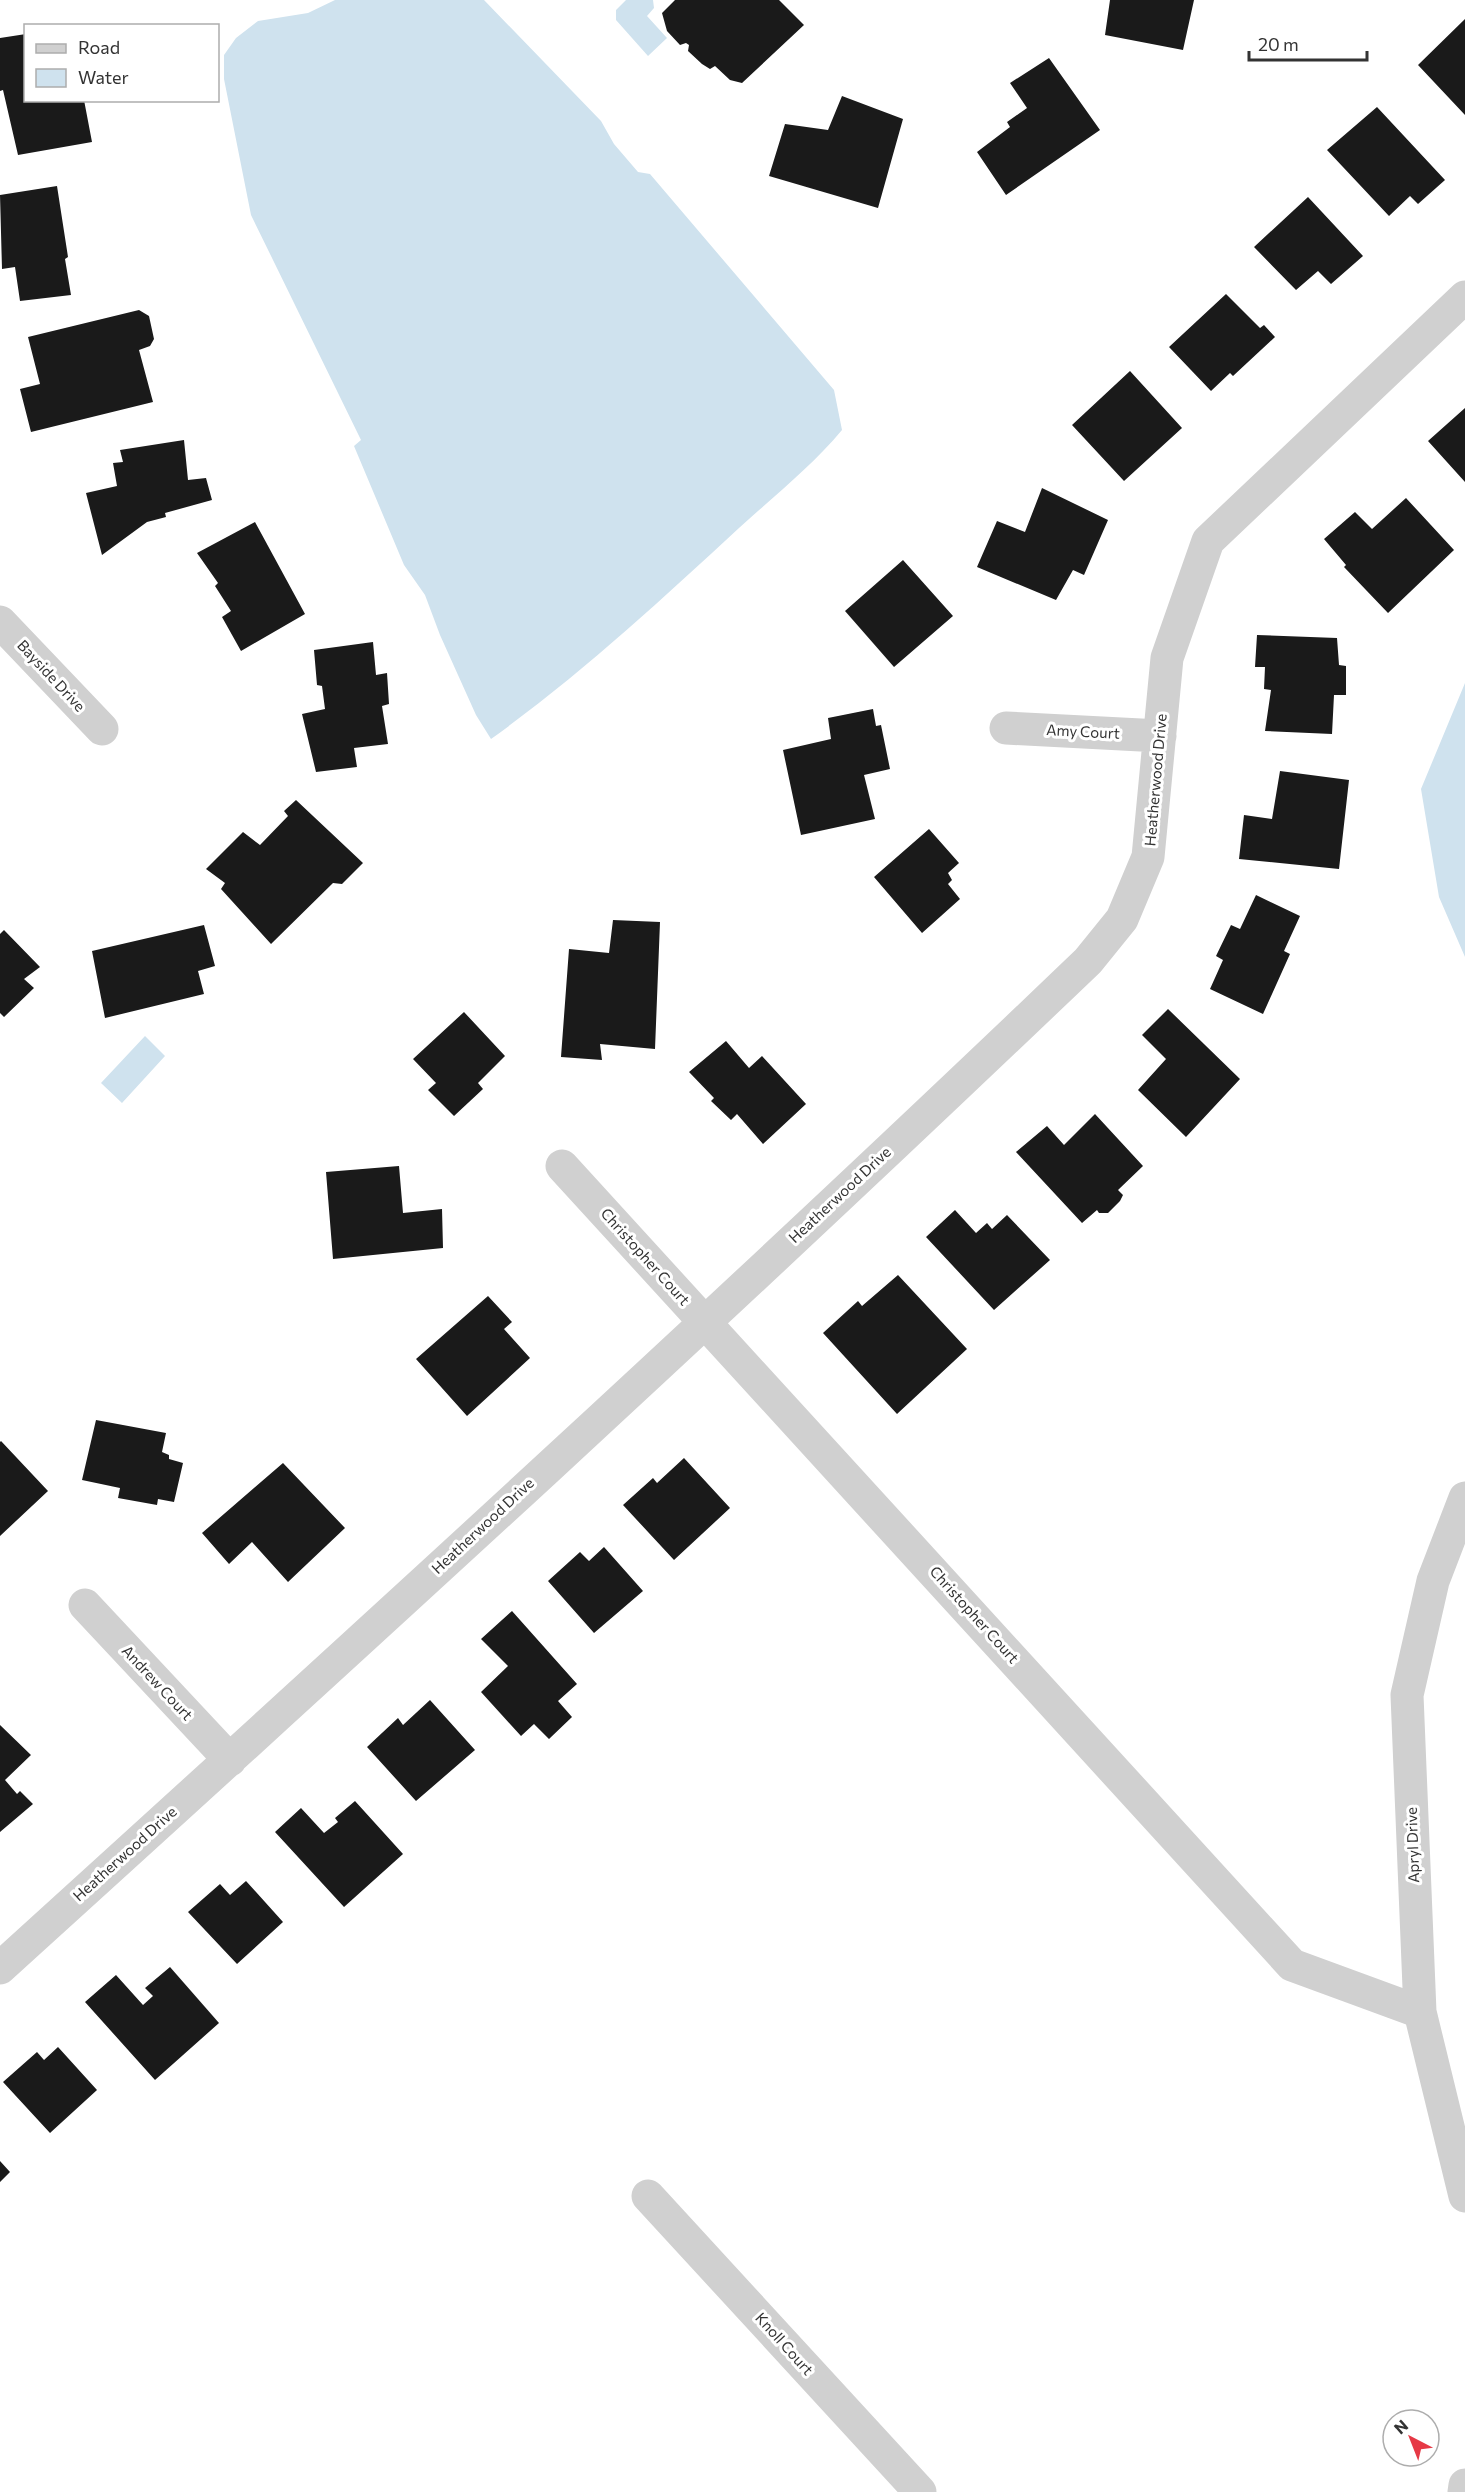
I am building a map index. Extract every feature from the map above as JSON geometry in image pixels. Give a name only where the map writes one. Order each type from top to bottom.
[{"type":"street","name":"Heatherwood Drive","points":[[0,1968],[230,1760],[704,1322],[1088,961],[1122,919],[1148,857],[1167,658],[1208,541],[1465,297]]},
{"type":"street","name":"Bayside Drive","points":[[0,622],[102,729]]},
{"type":"street","name":"Amy Court","points":[[1006,728],[1160,736]]},
{"type":"street","name":"Christopher Court","points":[[562,1167],[1292,1965],[1420,2012]]},
{"type":"street","name":"Apryl Drive","points":[[1465,1498],[1433,1581],[1407,1695],[1420,2012],[1465,2196]]},
{"type":"street","name":"Andrew Court","points":[[85,1605],[230,1760]]},
{"type":"street","name":"Knoll Court","points":[[648,2196],[920,2492]]},
{"type":"street","points":[[1464,2492],[1465,2485]]},
{"type":"water","points":[[335,0],[484,0],[601,121],[614,144],[638,172],[650,174],[834,390],[842,430],[818,456],[618,637],[556,690],[491,739],[476,715],[440,635],[425,595],[404,565],[354,446],[361,440],[251,215],[224,79],[224,55],[236,38],[258,21],[308,13]]},
{"type":"water","points":[[626,0],[653,0],[654,8],[647,16],[667,38],[648,56],[616,20],[616,10]]},
{"type":"water","points":[[1465,683],[1465,957],[1439,897],[1421,789]]},
{"type":"water","points":[[145,1036],[165,1056],[122,1103],[101,1083]]},
{"type":"building","points":[[675,0],[779,0],[804,25],[742,83],[730,80],[715,66],[710,69],[702,64],[688,51],[689,45],[686,43],[680,45],[667,31],[662,13]]},
{"type":"building","points":[[1110,0],[1194,0],[1183,50],[1105,35]]},
{"type":"building","points":[[1465,19],[1465,115],[1418,65]]},
{"type":"building","points":[[24,34],[24,102],[84,102],[92,142],[18,155],[3,90],[0,91],[0,38]]},
{"type":"building","points":[[1049,58],[1100,130],[1006,195],[977,152],[1010,127],[1007,122],[1027,108],[1010,83]]},
{"type":"building","points":[[842,96],[903,119],[878,208],[769,176],[785,124],[828,130]]},
{"type":"building","points":[[1377,107],[1445,180],[1418,204],[1410,196],[1389,216],[1327,150]]},
{"type":"building","points":[[57,186],[68,257],[65,259],[71,295],[20,301],[15,267],[2,269],[0,195]]},
{"type":"building","points":[[1308,197],[1363,256],[1331,284],[1318,271],[1296,290],[1254,247]]},
{"type":"building","points":[[1226,294],[1260,328],[1264,325],[1275,337],[1233,376],[1230,373],[1211,391],[1169,347]]},
{"type":"building","points":[[139,310],[149,316],[154,339],[150,346],[139,350],[153,402],[31,432],[20,389],[40,384],[28,337]]},
{"type":"building","points":[[1130,371],[1182,428],[1124,481],[1072,425]]},
{"type":"building","points":[[1465,408],[1465,482],[1428,441]]},
{"type":"building","points":[[184,440],[188,480],[206,478],[212,500],[165,513],[166,517],[147,522],[102,555],[86,493],[117,486],[113,463],[123,462],[120,450]]},
{"type":"building","points":[[1042,488],[1108,520],[1084,575],[1073,570],[1056,600],[977,567],[997,521],[1025,532]]},
{"type":"building","points":[[1406,498],[1454,550],[1388,613],[1344,567],[1346,565],[1324,539],[1355,512],[1372,529]]},
{"type":"building","points":[[255,522],[305,614],[241,651],[222,617],[231,611],[215,586],[218,583],[197,553]]},
{"type":"building","points":[[903,560],[953,616],[894,667],[845,611]]},
{"type":"building","points":[[1257,635],[1337,638],[1339,665],[1346,666],[1346,695],[1334,695],[1332,734],[1265,731],[1271,690],[1264,689],[1265,667],[1255,667]]},
{"type":"building","points":[[373,642],[376,675],[387,673],[389,704],[382,706],[388,744],[354,748],[357,767],[316,772],[302,714],[325,709],[322,686],[317,685],[314,650]]},
{"type":"building","points":[[873,709],[876,726],[881,725],[890,769],[864,775],[875,819],[801,835],[783,750],[831,739],[828,718]]},
{"type":"building","points":[[1280,771],[1349,780],[1339,869],[1239,859],[1244,815],[1272,819]]},
{"type":"building","points":[[296,800],[363,863],[342,884],[333,883],[271,944],[221,889],[225,883],[206,869],[243,832],[260,845],[288,816],[284,811]]},
{"type":"building","points":[[929,829],[959,863],[948,873],[952,880],[948,884],[960,899],[922,933],[874,877]]},
{"type":"building","points":[[1256,895],[1300,916],[1284,951],[1290,954],[1263,1014],[1210,989],[1223,960],[1216,956],[1231,925],[1240,929]]},
{"type":"building","points":[[613,920],[660,922],[655,1049],[600,1044],[602,1060],[561,1057],[569,949],[609,953]]},
{"type":"building","points":[[204,925],[215,966],[198,971],[204,994],[105,1018],[92,951]]},
{"type":"building","points":[[4,930],[40,967],[24,979],[34,988],[4,1017],[0,1013],[0,934]]},
{"type":"building","points":[[1168,1009],[1240,1079],[1186,1137],[1138,1090],[1166,1059],[1142,1035]]},
{"type":"building","points":[[464,1012],[505,1056],[478,1083],[483,1089],[454,1116],[428,1090],[436,1083],[413,1059]]},
{"type":"building","points":[[726,1041],[749,1068],[762,1056],[806,1104],[763,1144],[737,1114],[731,1120],[711,1101],[714,1098],[689,1072]]},
{"type":"building","points":[[1095,1114],[1143,1166],[1118,1190],[1123,1195],[1108,1213],[1099,1213],[1097,1210],[1082,1223],[1016,1152],[1047,1126],[1064,1145]]},
{"type":"building","points":[[399,1166],[403,1213],[442,1209],[443,1248],[333,1259],[326,1172]]},
{"type":"building","points":[[955,1210],[976,1233],[987,1223],[992,1229],[1007,1215],[1050,1260],[994,1310],[926,1237]]},
{"type":"building","points":[[898,1275],[967,1349],[897,1414],[823,1333],[858,1301],[862,1306]]},
{"type":"building","points":[[488,1296],[512,1322],[504,1329],[530,1358],[467,1416],[416,1359]]},
{"type":"building","points":[[96,1420],[166,1433],[162,1452],[169,1455],[169,1459],[183,1463],[174,1502],[158,1499],[157,1505],[118,1498],[120,1488],[82,1480]]},
{"type":"building","points":[[0,1442],[48,1491],[0,1536]]},
{"type":"building","points":[[684,1458],[730,1508],[674,1560],[623,1505],[653,1478],[657,1483]]},
{"type":"building","points":[[283,1463],[345,1528],[288,1582],[252,1542],[229,1564],[202,1533]]},
{"type":"building","points":[[604,1547],[643,1591],[594,1633],[548,1581],[580,1552],[589,1561]]},
{"type":"building","points":[[512,1611],[577,1684],[558,1701],[572,1717],[549,1739],[534,1724],[521,1736],[481,1692],[508,1666],[481,1639]]},
{"type":"building","points":[[430,1700],[475,1750],[416,1801],[367,1747],[398,1718],[403,1725]]},
{"type":"building","points":[[0,1725],[31,1755],[5,1780],[17,1794],[20,1791],[33,1804],[0,1832]]},
{"type":"building","points":[[355,1801],[403,1854],[344,1907],[275,1832],[301,1808],[324,1833],[338,1822],[335,1818]]},
{"type":"building","points":[[246,1881],[283,1922],[237,1964],[188,1912],[220,1884],[230,1895]]},
{"type":"building","points":[[170,1967],[219,2023],[155,2080],[85,2002],[116,1975],[143,2005],[153,1996],[145,1988]]},
{"type":"building","points":[[58,2047],[97,2090],[50,2133],[3,2082],[37,2052],[44,2060]]},
{"type":"building","points":[[0,2161],[10,2172],[0,2182]]}]
